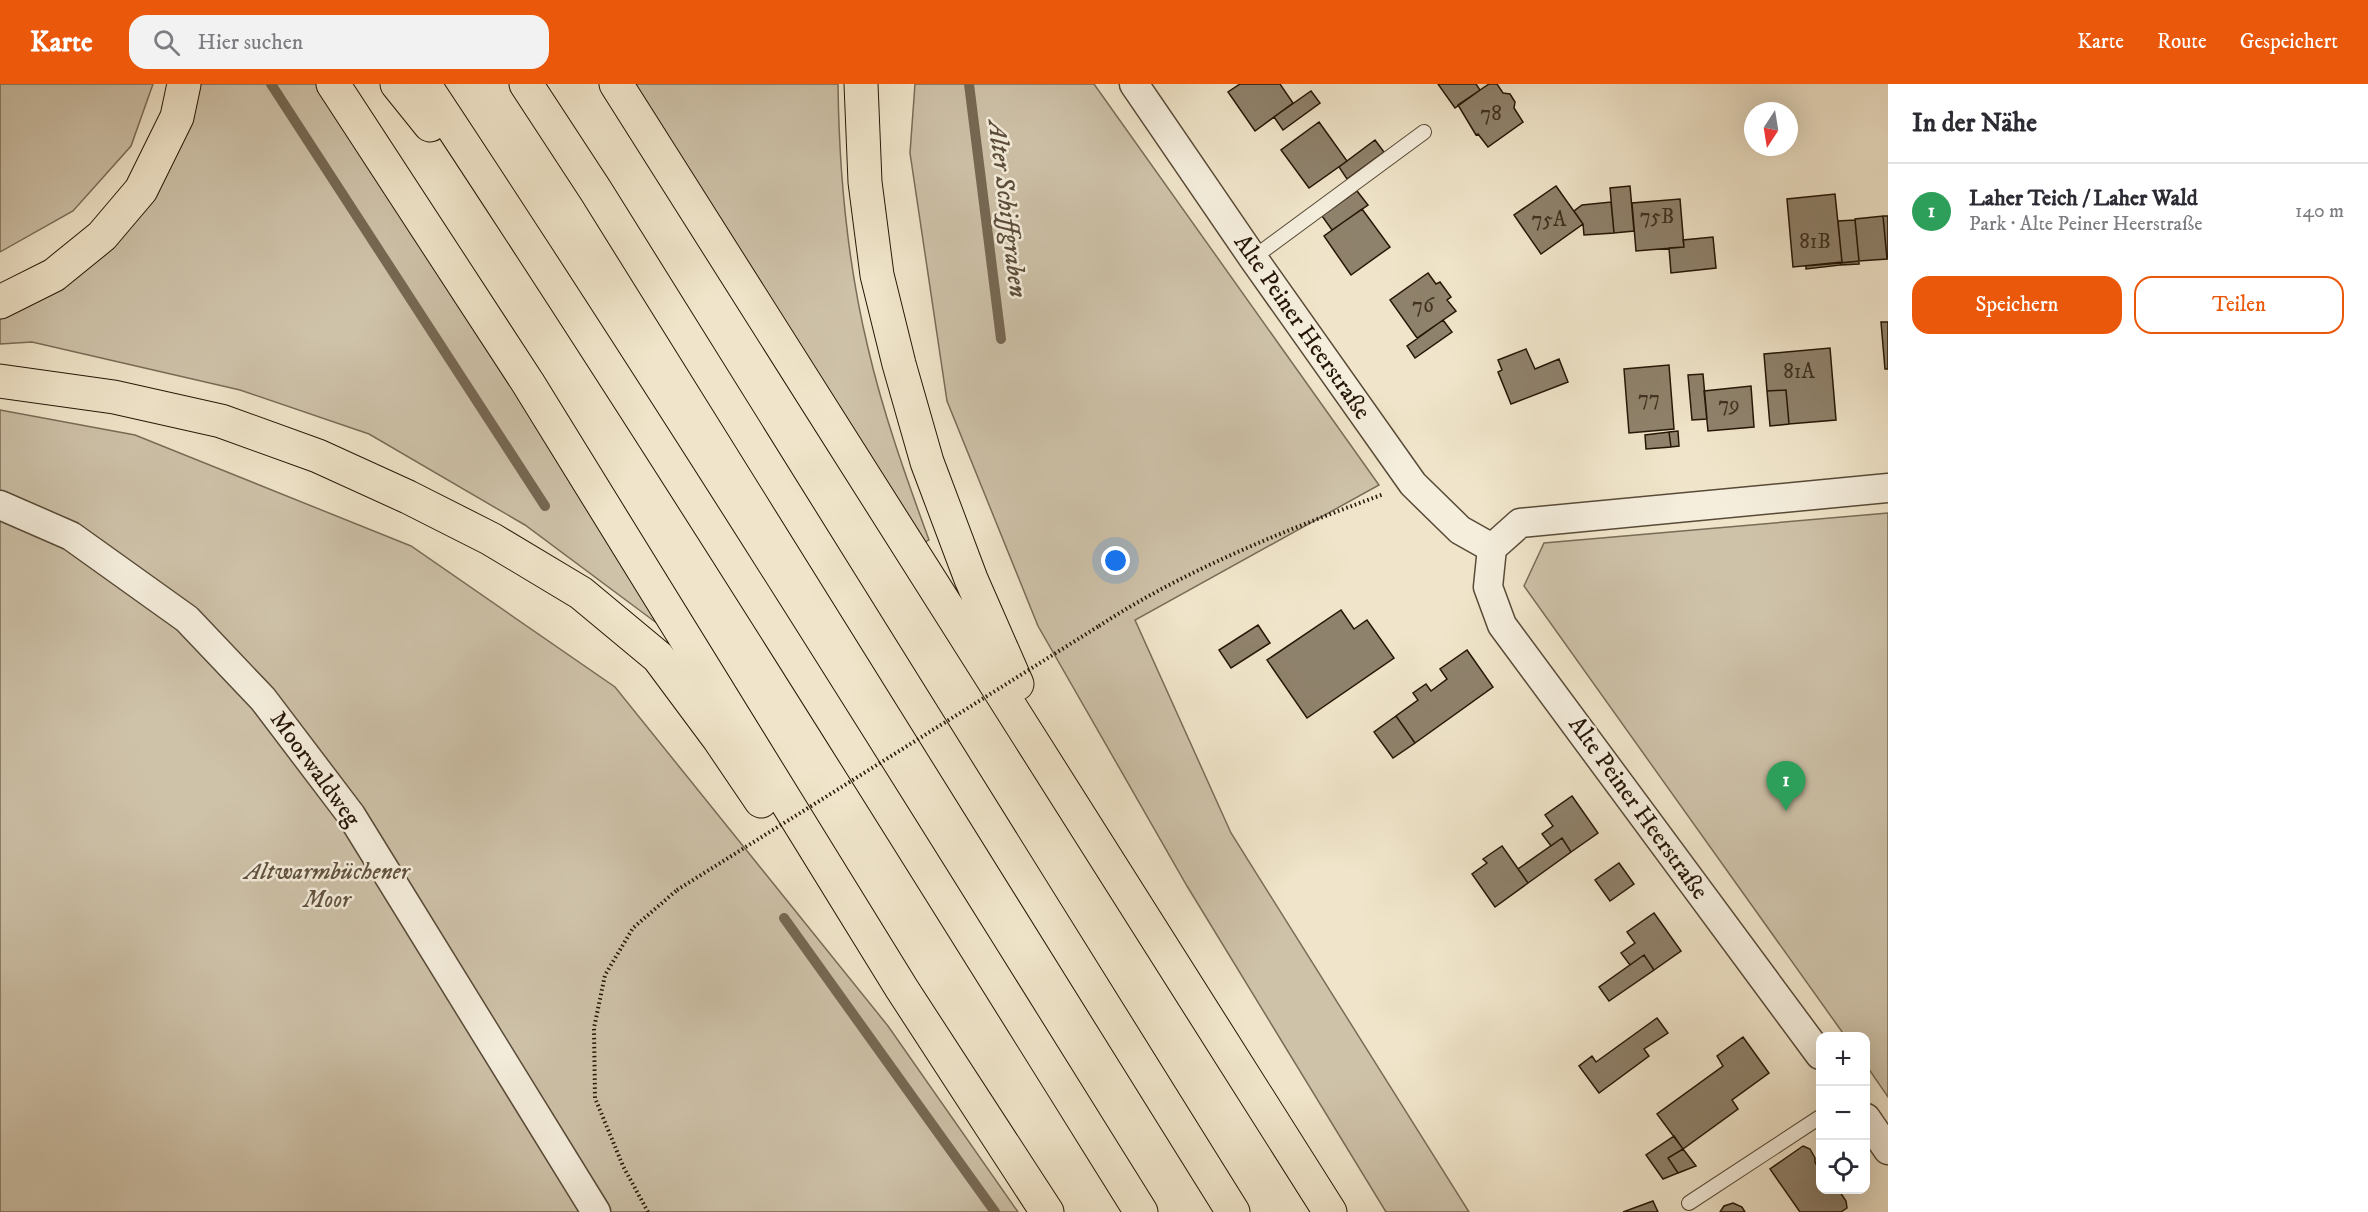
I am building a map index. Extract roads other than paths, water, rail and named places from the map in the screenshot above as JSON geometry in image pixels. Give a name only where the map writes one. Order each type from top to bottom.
[{"type":"highway","points":[[0,302],[54,275],[102,236],[141,190],[177,117],[184,84]]},
{"type":"highway","points":[[333,84],[528,382],[902,989],[1047,1212]]},
{"type":"highway","points":[[397,84],[545,267]]},
{"type":"highway","points":[[424,84],[545,267],[809,681],[1141,1212]]},
{"type":"highway","points":[[526,84],[603,201],[1233,1212]]},
{"type":"highway","points":[[616,84],[1060,782],[1330,1212]]},
{"type":"highway","points":[[861,84],[865,182],[877,275],[927,462],[971,579],[1060,782]]},
{"type":"highway","points":[[0,381],[114,397],[221,421],[318,456],[408,496],[491,539],[581,592],[658,657],[719,739],[835,913],[902,989]]},
{"type":"street","name":"Alte Peiner Heerstraße","points":[[1134,84],[1253,258],[1413,484],[1460,530],[1492,548],[1488,587],[1502,625],[1816,1048]]},
{"type":"street","points":[[1492,548],[1520,523],[1888,488]]},
{"type":"street","name":"Moorwaldweg","points":[[0,505],[71,536],[186,619],[263,699],[351,815],[596,1212]]},
{"type":"street","points":[[1870,1124],[1888,1150]]},
{"type":"lane","points":[[1253,258],[1424,132]]},
{"type":"lane","points":[[1689,1203],[1816,1120]]},
{"type":"waterway","points":[[271,84],[545,506]]},
{"type":"waterway","name":"Alter Schiffgraben","points":[[969,84],[1001,339]]},
{"type":"waterway","points":[[784,918],[995,1212]]},
{"type":"place","name":"Laher Teich / Laher Wald","points":[[1786,811]]},
{"type":"park label","name":"Altwarmbüchener Moor","points":[[327,886]]}]
